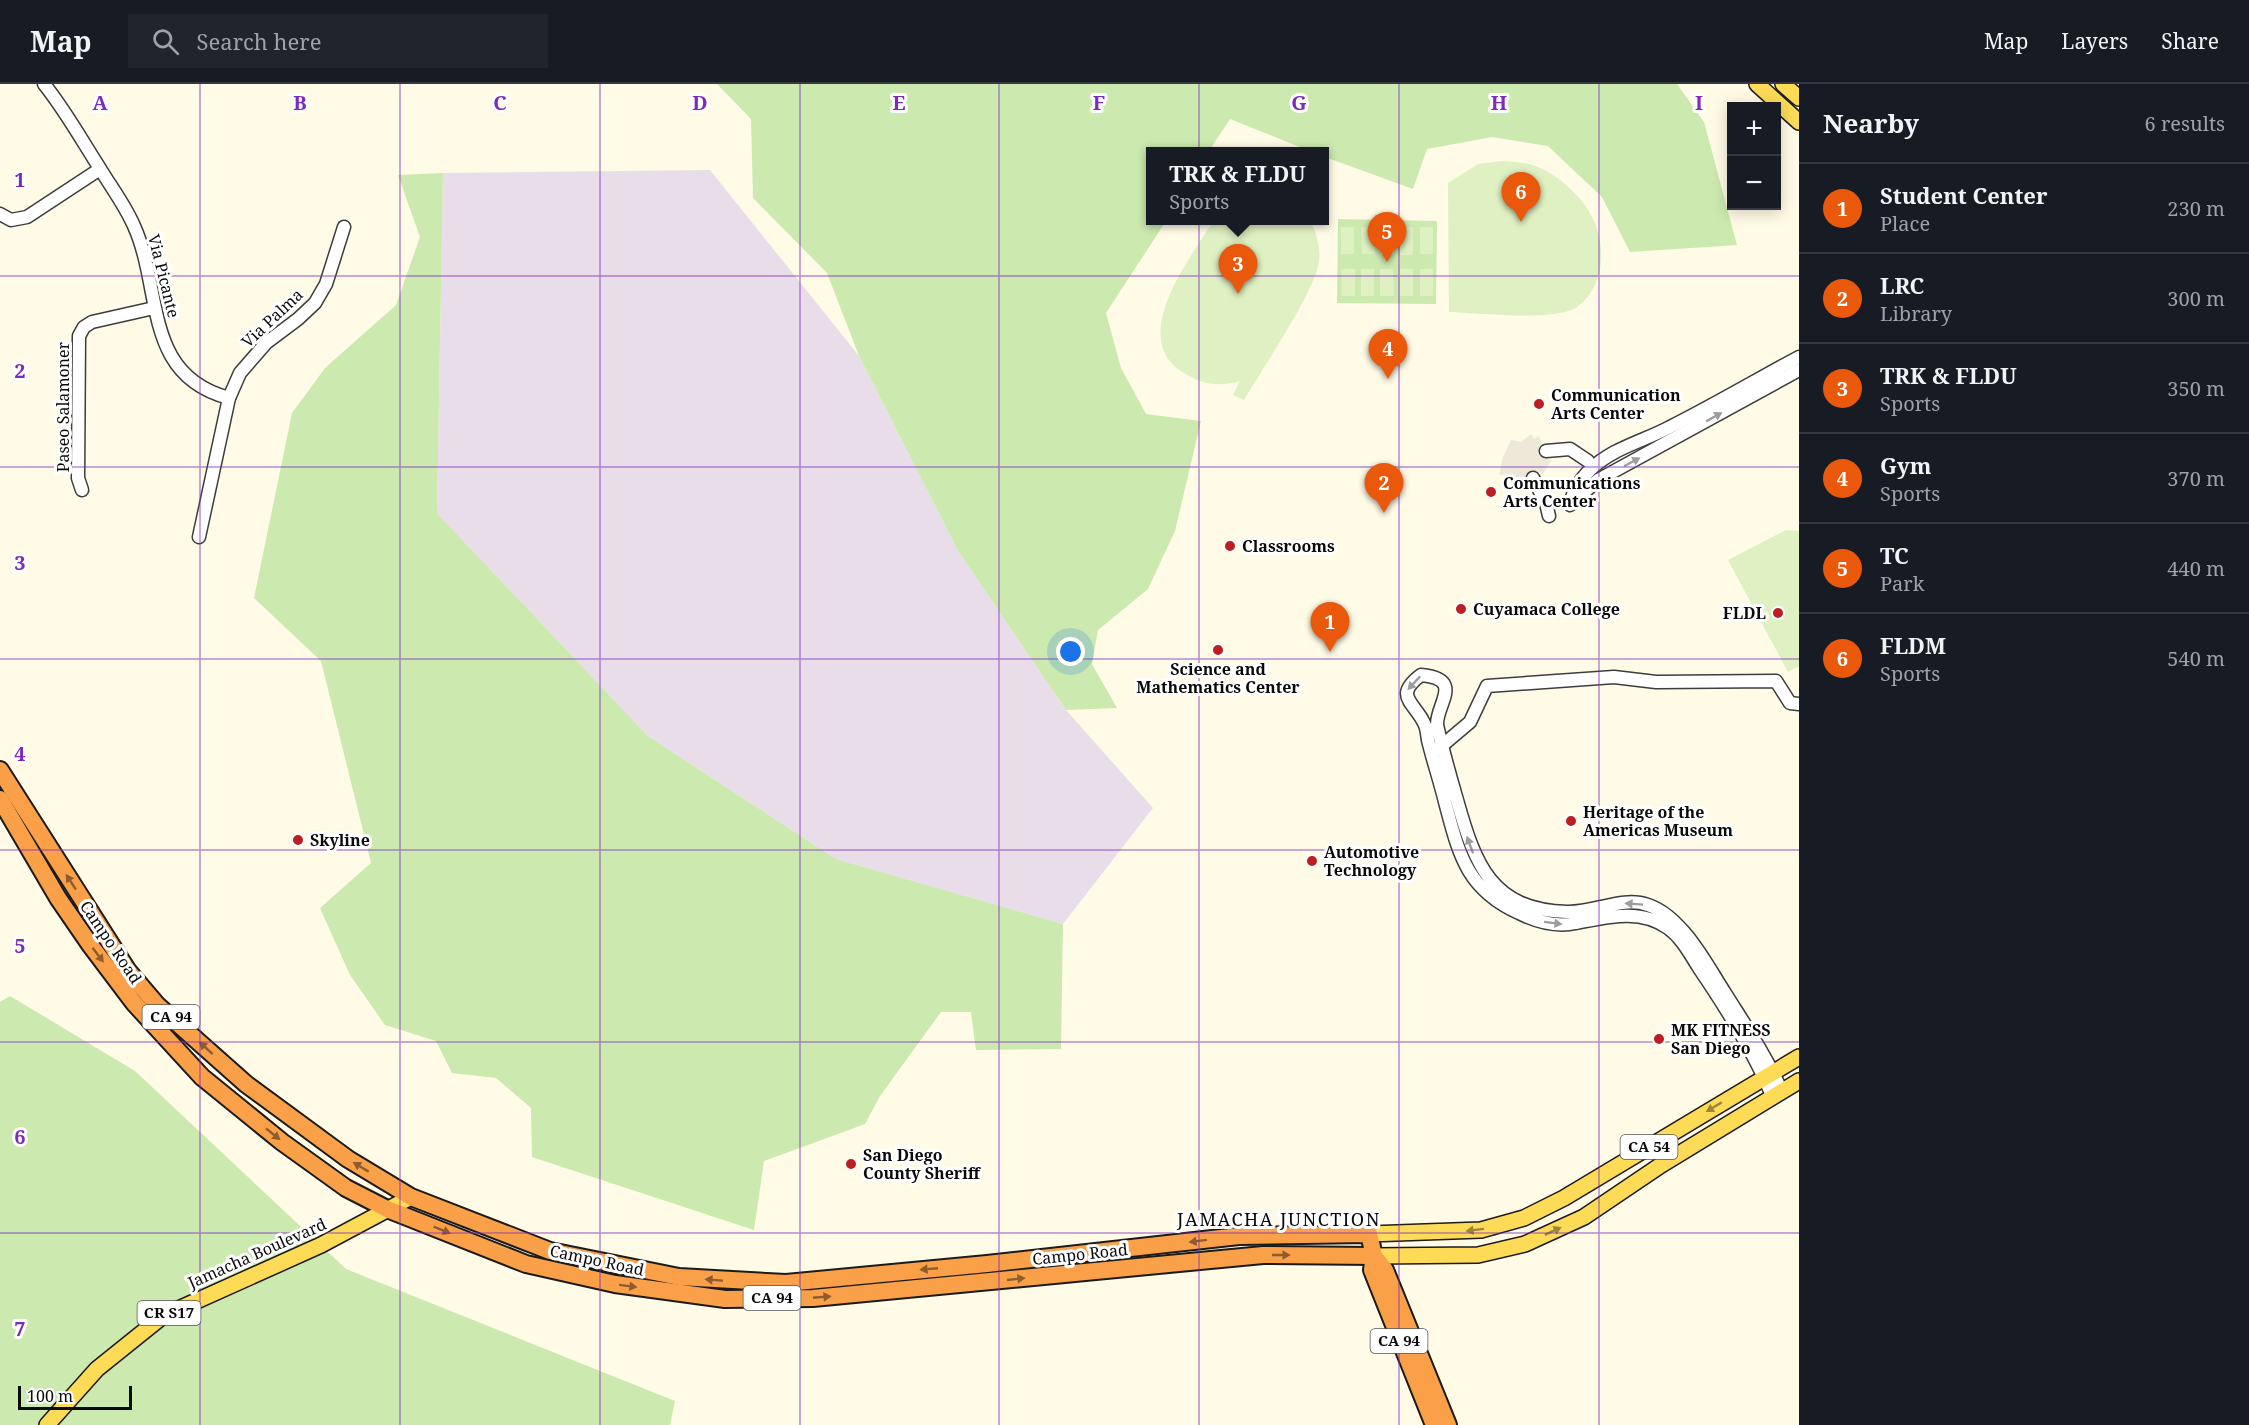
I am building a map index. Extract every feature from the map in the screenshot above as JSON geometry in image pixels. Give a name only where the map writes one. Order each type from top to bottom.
[{"type":"highway","name":"Campo Road","points":[[0,770],[128,971],[157,1005],[246,1084],[348,1159],[411,1197],[550,1251],[679,1277],[786,1282],[1077,1255],[1239,1236],[1369,1234]]},
{"type":"highway","name":"Campo Road","points":[[0,799],[58,898],[91,946],[134,1003],[185,1061],[282,1142],[346,1188],[387,1209],[526,1264],[615,1284],[725,1299],[824,1297],[1263,1255],[1374,1256]]},
{"type":"highway","name":"CA 94","points":[[1369,1234],[1374,1256],[1372,1270],[1434,1425]]},
{"type":"highway","points":[[1003,1252],[1053,1248],[1077,1255]]},
{"type":"highway","name":"CA 94","points":[[1374,1256],[1385,1270],[1448,1425]]},
{"type":"main road","points":[[1757,84],[1799,122]]},
{"type":"main road","points":[[1784,84],[1799,98]]},
{"type":"main road","name":"CA 54","points":[[1369,1234],[1480,1230],[1524,1218],[1564,1198],[1799,1057]]},
{"type":"main road","name":"CA 54","points":[[1374,1256],[1478,1255],[1525,1244],[1584,1216],[1661,1165],[1799,1081]]},
{"type":"main road","name":"Jamacha Boulevard","points":[[47,1425],[97,1368],[164,1316],[321,1245],[411,1197]]},
{"type":"street","name":"Via Picante","points":[[44,84],[61,104],[138,234],[154,308],[167,349],[182,371],[202,387],[229,398]]},
{"type":"street","points":[[0,214],[11,220],[27,217],[100,169]]},
{"type":"street","name":"Via Palma","points":[[199,537],[229,398],[240,373],[254,356],[315,303],[326,284],[344,227]]},
{"type":"street","name":"Paseo Salamoner","points":[[82,490],[78,478],[79,336],[84,327],[92,322],[154,308]]},
{"type":"street","points":[[1799,357],[1681,422],[1657,434],[1645,436],[1600,462],[1581,480],[1572,495],[1570,505],[1598,480],[1799,369]]},
{"type":"street","points":[[1663,445],[1665,436],[1681,422]]},
{"type":"street","points":[[1546,451],[1570,449],[1588,461]]},
{"type":"street","points":[[1533,478],[1546,503],[1549,516]]},
{"type":"street","points":[[1437,749],[1437,715],[1446,700],[1446,692],[1443,684],[1433,676],[1421,675],[1412,682],[1407,690],[1407,701],[1425,723],[1437,749],[1480,868],[1498,888],[1529,907],[1572,912],[1621,903],[1647,904],[1666,914],[1685,933],[1769,1074],[1778,1095]]},
{"type":"street","points":[[1437,749],[1470,722],[1487,686],[1614,678],[1656,682],[1776,681],[1790,703],[1799,704]]},
{"type":"shaded area","points":[[710,170],[859,356],[958,551],[1066,710],[1153,808],[1063,924],[836,859],[648,736],[437,513],[443,173]]},
{"type":"shaded area","points":[[1531,434],[1534,439],[1539,436],[1547,458],[1551,461],[1543,474],[1539,472],[1537,477],[1525,478],[1526,487],[1510,485],[1508,474],[1499,475],[1503,457],[1511,440],[1521,442]]},
{"type":"green space","points":[[717,84],[1677,84],[1704,122],[1737,245],[1630,252],[1602,197],[1548,146],[1492,137],[1427,149],[1413,189],[1329,158],[1329,147],[1300,147],[1230,119],[1212,147],[1146,147],[1146,225],[1163,225],[1106,313],[1121,368],[1146,414],[1201,421],[1175,531],[1148,589],[1098,630],[1092,664],[1117,708],[1066,710],[958,551],[859,356],[827,273],[753,198],[751,119]]},
{"type":"green space","points":[[1502,161],[1530,164],[1551,174],[1575,193],[1592,216],[1600,243],[1599,272],[1595,285],[1577,307],[1566,312],[1534,315],[1449,312],[1448,183],[1478,164]]},
{"type":"green space","points":[[443,173],[437,513],[648,736],[836,859],[1063,924],[1061,1049],[976,1050],[971,1012],[941,1012],[880,1096],[865,1124],[764,1161],[754,1230],[532,1157],[531,1108],[496,1078],[452,1073],[436,1041],[385,1025],[350,975],[320,908],[371,863],[321,661],[254,598],[292,413],[325,368],[396,305],[420,237],[398,175]]},
{"type":"green space","points":[[1338,219],[1437,221],[1436,304],[1337,303]]},
{"type":"green space","points":[[1210,225],[1312,225],[1316,235],[1319,261],[1316,274],[1298,310],[1244,400],[1233,395],[1240,381],[1218,384],[1198,380],[1184,373],[1168,358],[1161,340],[1162,319],[1169,298],[1191,255]]},
{"type":"green space","points":[[1341,227],[1354,227],[1354,254],[1341,254]]},
{"type":"green space","points":[[1361,227],[1375,227],[1375,254],[1362,254]]},
{"type":"green space","points":[[1381,227],[1394,227],[1394,254],[1381,255]]},
{"type":"green space","points":[[1400,227],[1413,227],[1413,255],[1400,255]]},
{"type":"green space","points":[[1420,227],[1433,227],[1433,254],[1420,254]]},
{"type":"green space","points":[[1341,269],[1355,269],[1355,296],[1342,296]]},
{"type":"green space","points":[[1361,269],[1374,269],[1374,296],[1361,296]]},
{"type":"green space","points":[[1380,269],[1393,269],[1394,296],[1380,296]]},
{"type":"green space","points":[[1400,269],[1413,269],[1413,296],[1400,296]]},
{"type":"green space","points":[[1420,269],[1433,269],[1433,296],[1420,296]]},
{"type":"green space","name":"FLDL","points":[[1786,530],[1799,531],[1799,666],[1788,672],[1728,560]]},
{"type":"green space","points":[[10,996],[135,1071],[346,1269],[675,1401],[670,1425],[0,1425],[0,1002]]},
{"type":"place","name":"FLDM","points":[[1521,222]]},
{"type":"place","name":"TC","points":[[1387,262]]},
{"type":"place","name":"TRK & FLDU","points":[[1238,294]]},
{"type":"place","name":"Gym","points":[[1388,379]]},
{"type":"place","name":"Communication Arts Center","points":[[1539,404]]},
{"type":"place","name":"Communications Arts Center","points":[[1491,492]]},
{"type":"place","name":"LRC","points":[[1384,513]]},
{"type":"place","name":"Classrooms","points":[[1230,546]]},
{"type":"place","name":"Cuyamaca College","points":[[1461,609]]},
{"type":"place","name":"FLDL","points":[[1778,613]]},
{"type":"place","name":"Science and Mathematics Center","points":[[1218,650]]},
{"type":"place","name":"Student Center","points":[[1330,652]]},
{"type":"place","name":"Heritage of the Americas Museum","points":[[1571,821]]},
{"type":"place","name":"Skyline","points":[[298,840]]},
{"type":"place","name":"Automotive Technology","points":[[1312,861]]},
{"type":"place","name":"MK FITNESS San Diego","points":[[1659,1039]]},
{"type":"place","name":"San Diego County Sheriff","points":[[851,1164]]},
{"type":"district","name":"JAMACHA JUNCTION","points":[[1279,1220]]}]
